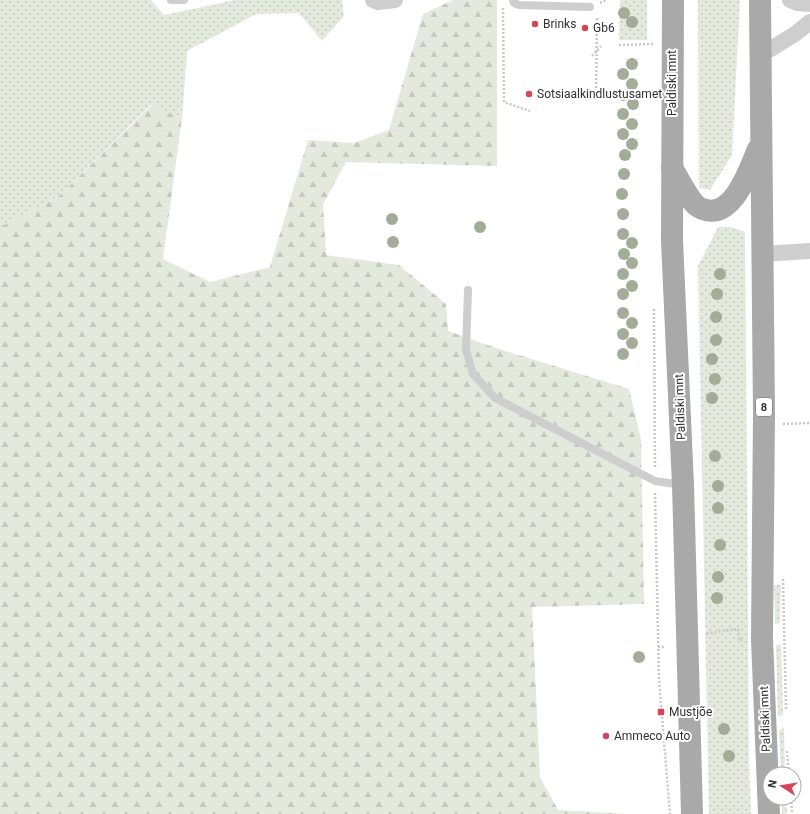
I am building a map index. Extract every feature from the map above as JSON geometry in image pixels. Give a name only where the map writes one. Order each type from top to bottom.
[{"type":"main road","name":"Paldiski mnt","points":[[673,0],[671,166],[672,242],[683,485],[692,814]]},
{"type":"main road","name":"Paldiski mnt","points":[[760,0],[764,414],[762,639],[769,814]]},
{"type":"main road","points":[[671,166],[693,203],[701,209],[710,211],[717,210],[726,206],[737,194],[761,143]]},
{"type":"street","points":[[373,0],[378,2],[395,0]]},
{"type":"street","points":[[790,0],[797,4],[810,4]]},
{"type":"street","points":[[761,55],[795,34],[810,22]]},
{"type":"street","points":[[762,254],[810,251]]},
{"type":"lane","points":[[171,0],[184,0]]},
{"type":"lane","points":[[513,0],[514,3],[519,5],[595,7]]},
{"type":"lane","points":[[468,290],[466,350],[473,374],[495,398],[655,481],[683,485]]},
{"type":"path","points":[[503,0],[504,102],[530,111]]},
{"type":"path","points":[[554,98],[596,98],[595,7],[607,0]]},
{"type":"path","points":[[619,45],[653,44]]},
{"type":"path","points":[[592,56],[601,46]]},
{"type":"path","points":[[781,424],[810,423]]},
{"type":"path","points":[[655,494],[660,712],[670,814]]},
{"type":"path","points":[[783,576],[786,716]]},
{"type":"path","points":[[706,639],[708,633],[738,629],[739,640],[748,640]]},
{"type":"path","points":[[658,647],[665,647]]},
{"type":"path","points":[[787,746],[788,766]]},
{"type":"green space","points":[[0,0],[151,0],[164,15],[235,0],[342,0],[344,16],[322,41],[299,13],[256,14],[187,51],[182,118],[151,105],[59,196],[0,227]]},
{"type":"green space","points":[[453,0],[497,0],[497,166],[346,162],[323,204],[326,255],[399,265],[446,304],[448,331],[496,348],[629,389],[641,439],[644,604],[532,607],[540,777],[558,810],[628,814],[0,814],[0,227],[59,196],[152,105],[182,118],[163,259],[210,282],[270,267],[308,140],[354,143],[389,130],[423,14]]},
{"type":"green space","points":[[620,0],[647,0],[647,40],[619,40]]},
{"type":"green space","points":[[698,0],[740,0],[732,155],[710,190],[699,188]]},
{"type":"green space","points":[[718,227],[731,227],[745,232],[749,762],[751,814],[709,814],[698,266]]},
{"type":"green space","points":[[774,585],[781,585],[780,623],[775,624]]},
{"type":"green space","points":[[779,644],[781,646],[783,716],[778,715],[776,646]]},
{"type":"green space","points":[[784,727],[785,766],[781,766],[779,731]]},
{"type":"green space","points":[[782,806],[786,806],[787,814],[782,814]]},
{"type":"place","name":"Brinks","points":[[535,24]]},
{"type":"place","name":"Gb6","points":[[585,28]]},
{"type":"place","name":"Sotsiaalkindlustusamet","points":[[529,94]]},
{"type":"place","name":"Mustjõe","points":[[661,712]]},
{"type":"place","name":"Ammeco Auto","points":[[606,736]]}]
